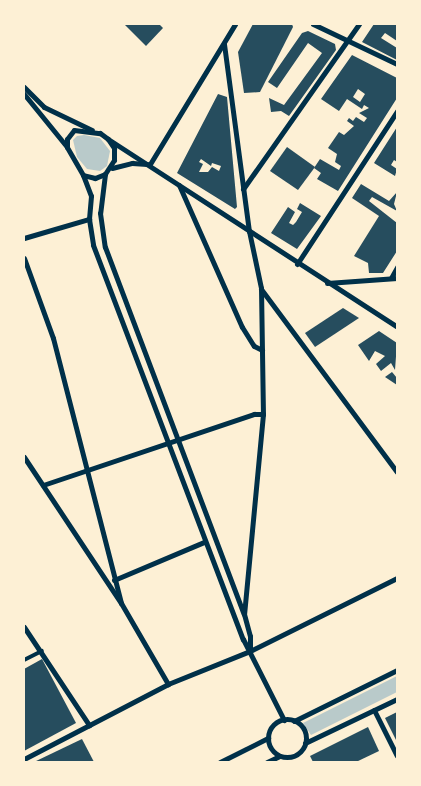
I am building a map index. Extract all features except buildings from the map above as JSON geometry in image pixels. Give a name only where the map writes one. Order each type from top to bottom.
[{"type":"street","points":[[150,164],[235,24]]},
{"type":"street","points":[[312,24],[397,64]]},
{"type":"street","points":[[243,190],[359,24]]},
{"type":"street","points":[[224,44],[248,231],[261,288],[263,414],[244,614]]},
{"type":"street","points":[[24,88],[44,107],[100,133],[150,164],[297,264],[397,327]]},
{"type":"street","points":[[24,94],[67,147],[83,175],[91,196],[89,218],[93,245],[204,542],[250,651],[284,720]]},
{"type":"street","points":[[297,264],[397,111]]},
{"type":"street","points":[[67,147],[67,139],[74,130],[100,133]]},
{"type":"street","points":[[108,139],[114,152],[112,168]]},
{"type":"street","points":[[83,175],[95,178],[105,174],[112,168],[132,163],[150,164]]},
{"type":"street","points":[[105,174],[100,213],[105,247],[244,614],[250,636],[250,651]]},
{"type":"street","points":[[179,184],[242,327],[254,346],[262,350]]},
{"type":"street","points":[[24,238],[89,218]]},
{"type":"street","points":[[24,258],[53,338],[120,603]]},
{"type":"street","points":[[391,278],[397,267]]},
{"type":"street","points":[[327,283],[397,278]]},
{"type":"street","points":[[261,288],[397,472]]},
{"type":"street","points":[[43,485],[254,414],[263,414]]},
{"type":"street","points":[[24,457],[120,603],[168,684]]},
{"type":"street","points":[[114,580],[204,542]]},
{"type":"street","points":[[24,759],[168,684],[250,651],[397,578]]},
{"type":"street","points":[[24,627],[42,651],[89,725]]},
{"type":"street","points":[[24,660],[42,651]]},
{"type":"street","points":[[280,756],[271,749],[268,738],[272,727],[284,720],[294,721],[397,670]]},
{"type":"street","points":[[295,756],[305,743],[397,699]]},
{"type":"street","points":[[374,710],[397,756]]},
{"type":"street","points":[[294,721],[305,732],[305,743]]},
{"type":"street","points":[[220,762],[268,738]]},
{"type":"street","points":[[267,762],[280,756],[295,756]]},
{"type":"street","points":[[295,756],[298,762]]},
{"type":"shaded area","points":[[84,135],[100,138],[110,151],[107,166],[100,171],[87,169],[77,157],[73,140],[77,136]]},
{"type":"shaded area","points":[[397,676],[397,692],[311,735],[303,723]]}]
